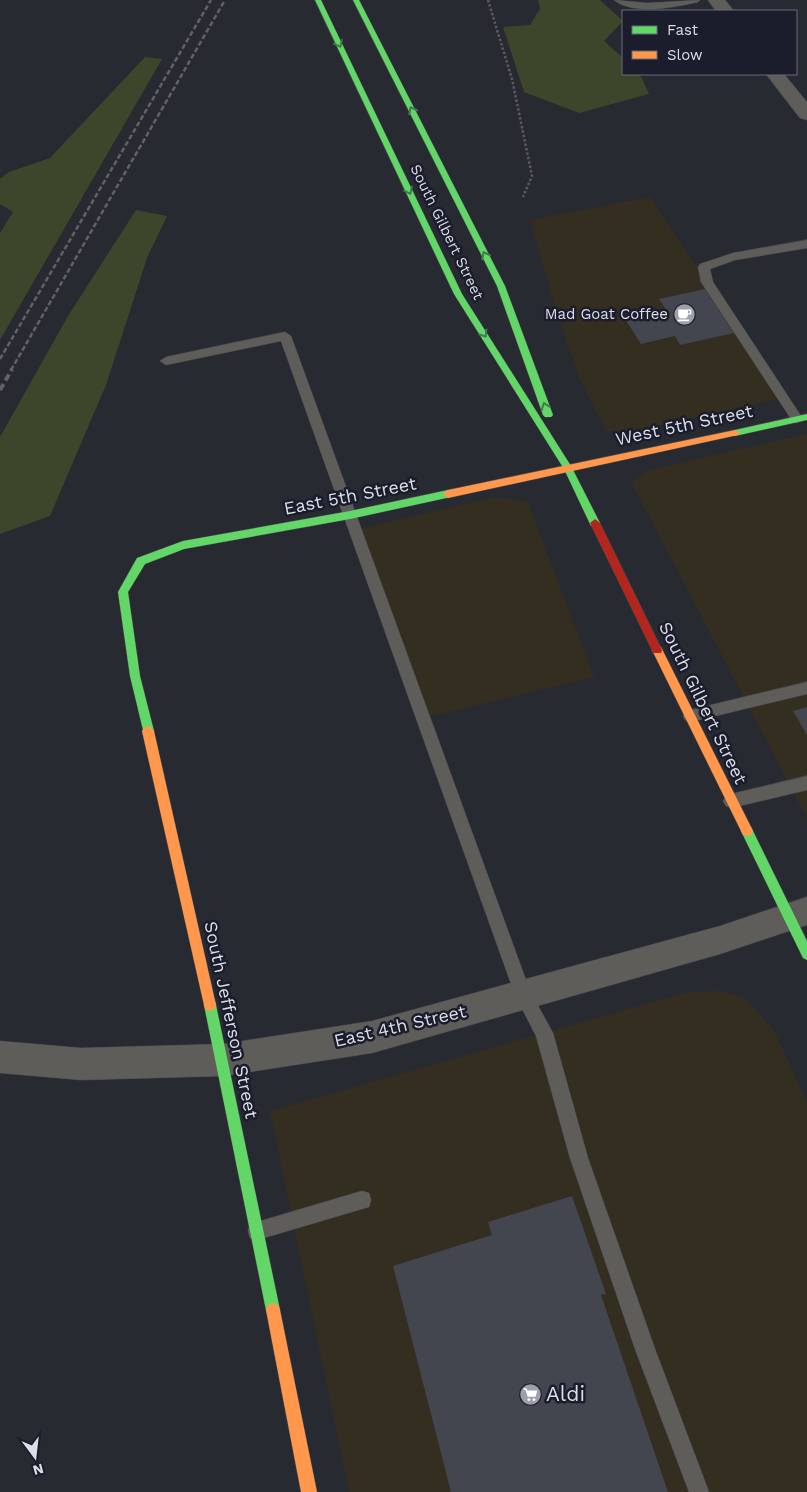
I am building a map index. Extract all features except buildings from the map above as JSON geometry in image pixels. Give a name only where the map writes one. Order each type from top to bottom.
[{"type":"main road","name":"South Gilbert Street","points":[[318,0],[458,294],[568,468]]},
{"type":"main road","name":"South Gilbert Street","points":[[356,0],[501,286],[568,468],[731,801],[798,914],[807,954]]},
{"type":"main road","name":"West 5th Street","points":[[568,468],[802,418]]},
{"type":"main road","name":"East 5th Street","points":[[141,561],[183,545],[350,515],[568,468]]},
{"type":"main road","name":"South Jefferson Street","points":[[141,561],[123,592],[135,676],[223,1060],[308,1492]]},
{"type":"street","points":[[716,0],[724,10]]},
{"type":"street","points":[[776,75],[807,114]]},
{"type":"street","name":"East 4th Street","points":[[0,1057],[82,1064],[223,1060],[372,1037],[720,940],[798,914]]},
{"type":"lane","points":[[620,0],[631,5],[647,7],[696,0]]},
{"type":"lane","points":[[802,418],[707,282],[704,267],[733,257],[807,244]]},
{"type":"lane","points":[[166,361],[286,336],[524,995],[544,1033],[578,1158],[645,1349],[699,1492]]},
{"type":"lane","points":[[690,716],[807,688]]},
{"type":"lane","points":[[731,801],[807,783]]},
{"type":"lane","points":[[257,1231],[362,1200]]},
{"type":"path","points":[[488,0],[512,79],[532,176],[523,197]]},
{"type":"shaded area","points":[[650,197],[783,398],[632,431],[606,431],[579,377],[560,323],[530,220]]},
{"type":"shaded area","points":[[807,434],[807,818],[631,482],[648,470]]},
{"type":"shaded area","points":[[495,497],[528,502],[594,677],[424,718],[355,530]]},
{"type":"shaded area","points":[[721,991],[745,998],[774,1030],[807,1102],[807,1492],[349,1492],[270,1111],[688,992]]},
{"type":"green space","points":[[538,0],[600,0],[622,20],[604,41],[622,57],[622,75],[640,75],[649,94],[579,113],[524,92],[503,27],[530,25],[540,9]]},
{"type":"green space","points":[[145,57],[162,59],[0,340],[0,233],[13,212],[0,204],[0,179],[9,172],[50,158]]},
{"type":"green space","points":[[136,210],[167,216],[147,258],[106,385],[50,516],[0,534],[0,437],[68,316]]},
{"type":"railway","points":[[0,359],[211,0]]},
{"type":"railway","points":[[11,370],[225,0]]},
{"type":"railway","points":[[0,390],[12,369]]},
{"type":"traffic: fast","points":[[318,0],[458,294],[568,468],[595,523]]},
{"type":"traffic: fast","points":[[356,0],[501,286],[548,415]]},
{"type":"traffic: fast","points":[[735,433],[807,417]]},
{"type":"traffic: fast","points":[[148,731],[135,676],[123,592],[141,561],[183,545],[350,515],[448,494]]},
{"type":"traffic: fast","points":[[747,831],[807,954]]},
{"type":"traffic: fast","points":[[210,1005],[273,1310]]},
{"type":"traffic: slow","points":[[448,494],[735,433]]},
{"type":"traffic: slow","points":[[657,650],[747,831]]},
{"type":"traffic: slow","points":[[148,731],[210,1005]]},
{"type":"traffic: slow","points":[[273,1310],[309,1492]]},
{"type":"traffic: jam","points":[[595,523],[657,650]]},
{"type":"place","name":"Mad Goat Coffee","points":[[684,314]]},
{"type":"place","name":"Aldi","points":[[530,1394]]}]
